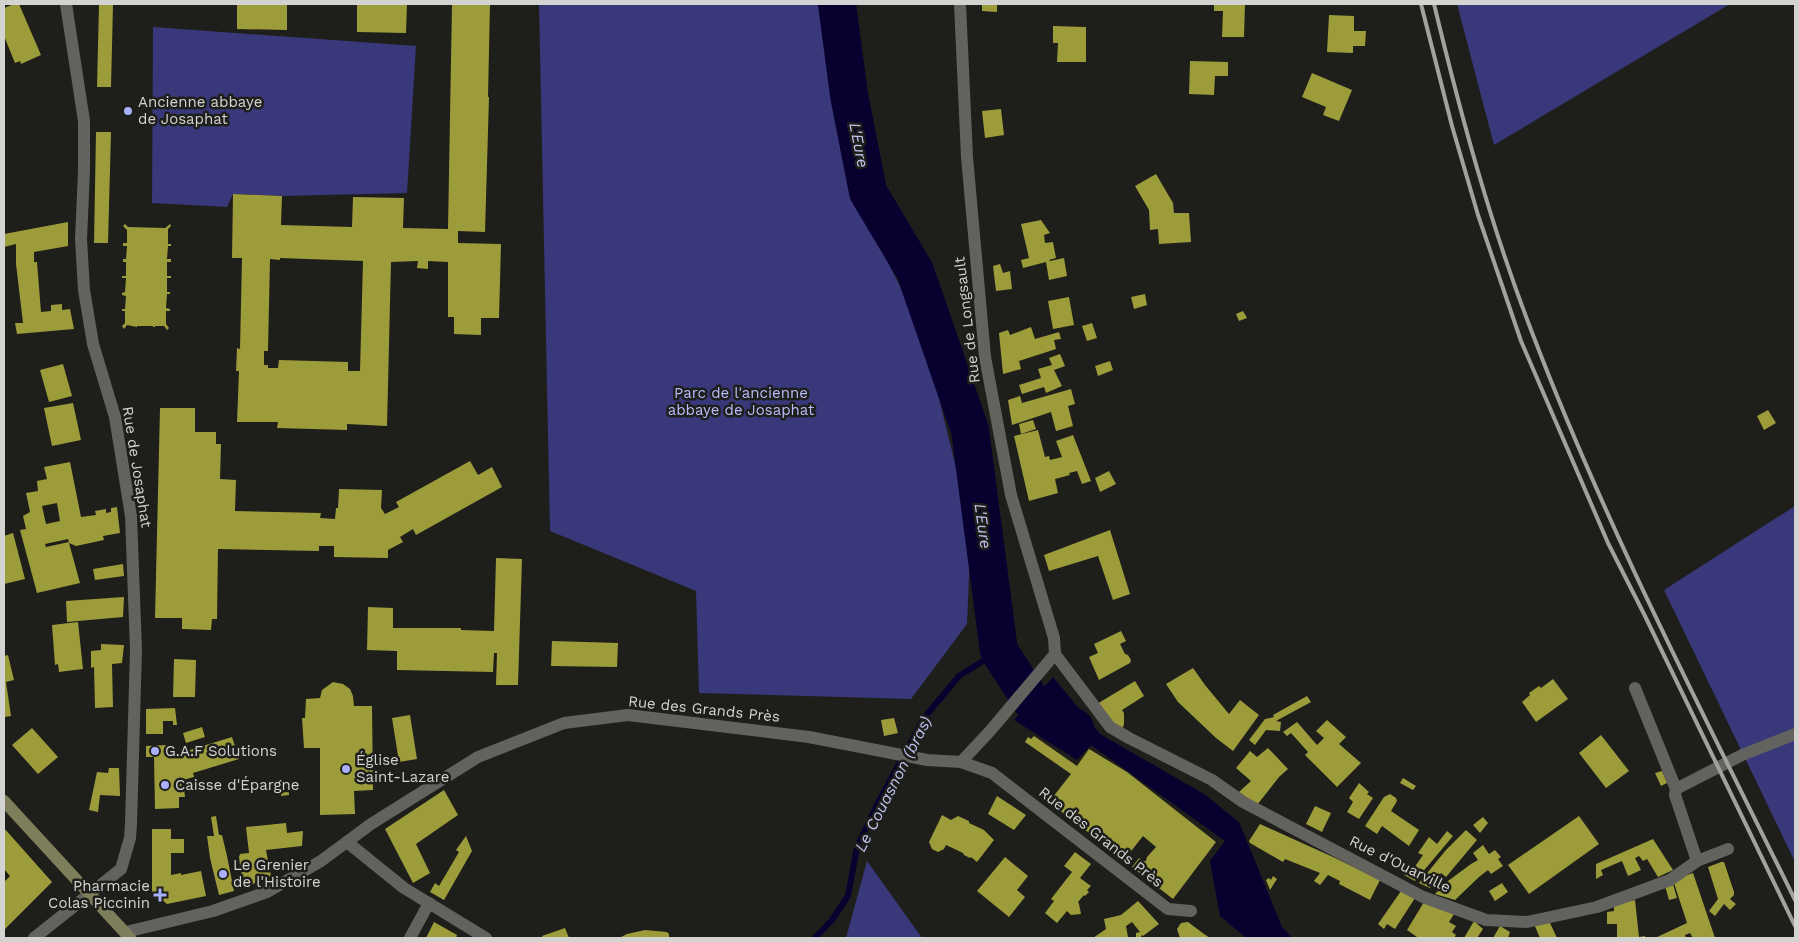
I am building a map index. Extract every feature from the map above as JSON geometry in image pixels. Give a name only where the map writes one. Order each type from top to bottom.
[{"type":"main road","points":[[4,801],[128,935]]},
{"type":"street","name":"Rue de Josaphat","points":[[34,938],[121,869],[130,838],[136,650],[131,516],[115,417],[93,344],[84,290],[81,239],[84,121],[66,4]]},
{"type":"street","name":"Rue de Longsault","points":[[960,4],[966,156],[984,357],[1011,495],[1054,638],[1052,659]]},
{"type":"street","points":[[961,762],[1052,659]]},
{"type":"street","name":"Rue d'Ouarville","points":[[1052,659],[1110,727],[1128,738],[1212,780],[1243,802],[1424,897],[1486,920],[1527,922],[1597,907],[1670,880],[1697,861],[1728,849]]},
{"type":"street","points":[[1634,688],[1676,789],[1675,795],[1697,861]]},
{"type":"street","name":"Rue des Grands Près","points":[[128,935],[212,911],[267,892],[321,861],[371,824],[478,757],[564,723],[628,715],[809,737],[927,760],[961,762],[992,773],[1168,909],[1190,911]]},
{"type":"street","points":[[1676,789],[1742,755],[1795,734]]},
{"type":"street","points":[[347,842],[404,888],[486,938]]},
{"type":"street","points":[[410,938],[429,903]]},
{"type":"green space","name":"Parc de l'ancienne abbaye de Josaphat","points":[[539,4],[824,4],[859,206],[922,329],[971,529],[967,624],[911,699],[699,693],[696,591],[550,531]]},
{"type":"green space","points":[[1457,4],[1730,4],[1494,145]]},
{"type":"green space","points":[[153,27],[416,46],[407,193],[282,196],[233,194],[227,207],[152,203]]},
{"type":"green space","points":[[1795,506],[1795,862],[1664,590]]},
{"type":"green space","points":[[867,861],[922,938],[846,938]]},
{"type":"shaded area","points":[[1053,677],[1100,734],[1204,794],[1239,822],[1282,927],[1292,938],[1246,938],[1220,916],[1210,861],[1225,841],[1091,745],[1077,760],[1014,720]]},
{"type":"building","points":[[19,4],[41,55],[21,64],[20,61],[15,63],[4,36],[4,8]]},
{"type":"building","points":[[237,4],[287,4],[287,30],[237,29]]},
{"type":"building","points":[[357,4],[407,4],[406,33],[357,32]]},
{"type":"building","points":[[452,4],[490,4],[485,232],[458,231],[458,243],[501,244],[499,318],[481,318],[481,335],[454,334],[454,317],[448,317],[448,262],[428,261],[428,269],[417,268],[418,261],[391,262],[387,426],[347,424],[347,430],[277,428],[278,422],[237,422],[239,371],[236,371],[237,348],[240,349],[242,258],[232,258],[233,194],[282,196],[281,225],[352,227],[353,197],[404,198],[403,228],[448,229]],"holes":[[[270,259],[363,261],[360,371],[348,371],[348,362],[279,360],[278,368],[268,368],[268,365],[264,365],[264,351],[268,351]]]},
{"type":"building","points":[[982,4],[997,4],[997,12],[982,11]]},
{"type":"building","points":[[1214,4],[1245,4],[1244,37],[1222,37],[1223,11],[1214,11]]},
{"type":"building","points":[[99,5],[113,5],[111,87],[97,87]]},
{"type":"building","points":[[1329,15],[1354,16],[1354,31],[1366,31],[1365,46],[1353,46],[1353,53],[1327,52]]},
{"type":"building","points":[[1053,26],[1086,27],[1086,62],[1057,62],[1058,43],[1053,43]]},
{"type":"building","points":[[1190,61],[1228,62],[1228,76],[1215,76],[1214,95],[1189,94]]},
{"type":"building","points":[[1312,73],[1352,90],[1339,121],[1323,115],[1326,107],[1302,97]]},
{"type":"building","points":[[1001,109],[1004,135],[985,138],[982,111]]},
{"type":"building","points":[[96,132],[111,132],[108,243],[94,243]]},
{"type":"building","points":[[1156,174],[1173,203],[1174,213],[1189,213],[1191,242],[1159,244],[1158,229],[1150,230],[1149,210],[1135,186]]},
{"type":"building","points":[[1041,220],[1050,233],[1044,235],[1045,243],[1053,242],[1056,258],[1049,260],[1064,258],[1067,276],[1049,280],[1046,262],[1023,268],[1021,260],[1029,258],[1021,224]]},
{"type":"building","points":[[68,222],[68,246],[34,252],[34,262],[37,262],[41,312],[51,311],[51,305],[62,304],[62,310],[70,309],[74,329],[17,334],[15,323],[23,323],[16,264],[16,244],[4,247],[4,234]]},
{"type":"building","points":[[125,224],[128,227],[165,228],[170,224],[171,226],[168,229],[168,244],[171,244],[171,246],[168,246],[167,259],[171,259],[171,262],[167,262],[167,276],[171,276],[171,278],[167,278],[167,292],[170,292],[170,294],[167,294],[166,308],[170,309],[170,311],[166,311],[166,324],[169,328],[167,330],[164,326],[137,327],[127,325],[124,329],[122,326],[125,323],[125,311],[122,311],[122,309],[125,309],[126,296],[122,295],[125,292],[126,278],[122,278],[122,276],[126,276],[126,262],[123,262],[123,259],[126,259],[127,246],[123,246],[123,243],[127,243],[127,230],[123,226]]},
{"type":"building","points":[[1000,264],[1003,273],[1010,271],[1012,289],[996,291],[993,266]]},
{"type":"building","points":[[1145,294],[1147,305],[1134,309],[1131,297]]},
{"type":"building","points":[[1069,297],[1074,325],[1053,329],[1048,301]]},
{"type":"building","points":[[1243,311],[1247,318],[1239,321],[1236,314]]},
{"type":"building","points":[[1092,323],[1097,338],[1087,341],[1082,326]]},
{"type":"building","points":[[1031,327],[1035,339],[1059,332],[1061,339],[1054,340],[1056,349],[1019,361],[1021,369],[1003,374],[999,333],[1008,330],[1010,335]]},
{"type":"building","points":[[1060,354],[1065,366],[1054,370],[1062,386],[1046,393],[1044,387],[1022,394],[1019,385],[1041,378],[1038,369],[1052,365],[1049,358]]},
{"type":"building","points":[[1110,361],[1113,370],[1098,376],[1095,366]]},
{"type":"building","points":[[63,364],[72,396],[49,402],[40,370]]},
{"type":"building","points":[[1071,389],[1075,404],[1068,406],[1073,426],[1056,431],[1051,412],[1012,425],[1008,400],[1020,396],[1022,403]]},
{"type":"building","points":[[73,403],[81,440],[52,446],[44,408]]},
{"type":"building","points":[[160,408],[195,408],[195,432],[216,432],[216,444],[221,444],[220,479],[236,480],[235,511],[321,513],[320,518],[335,519],[336,508],[338,508],[339,489],[382,490],[381,508],[385,514],[399,507],[396,502],[470,461],[478,475],[492,467],[502,487],[416,535],[413,529],[400,537],[403,542],[388,550],[388,558],[334,557],[334,546],[319,546],[319,551],[218,549],[217,619],[212,619],[211,630],[182,629],[182,618],[155,618]]},
{"type":"building","points":[[1768,410],[1776,423],[1764,430],[1757,416]]},
{"type":"building","points":[[1033,420],[1036,429],[1021,434],[1019,424]]},
{"type":"building","points":[[1038,430],[1045,457],[1049,456],[1050,460],[1062,457],[1056,441],[1073,435],[1091,481],[1082,484],[1077,471],[1069,473],[1070,475],[1055,479],[1058,493],[1029,501],[1014,436]]},
{"type":"building","points":[[70,462],[81,517],[96,515],[95,511],[106,509],[106,513],[111,512],[111,508],[117,507],[120,533],[103,536],[104,540],[76,546],[69,543],[80,583],[37,593],[20,530],[26,529],[23,516],[30,512],[26,493],[38,491],[37,481],[47,479],[44,467]],"holes":[[[57,503],[60,521],[46,524],[42,506]],[[68,539],[69,542],[46,547],[45,544]]]},
{"type":"building","points":[[1109,471],[1116,484],[1100,492],[1095,478]]},
{"type":"building","points":[[1110,530],[1130,594],[1113,600],[1098,556],[1049,571],[1044,555]]},
{"type":"building","points":[[13,533],[25,579],[4,584],[4,536]]},
{"type":"building","points":[[496,558],[522,559],[518,685],[496,685],[497,653],[494,653],[493,672],[397,670],[397,651],[367,650],[368,607],[393,608],[393,628],[461,628],[461,630],[494,631]]},
{"type":"building","points":[[123,564],[124,576],[95,580],[93,569]]},
{"type":"building","points":[[124,597],[123,617],[67,622],[66,601]]},
{"type":"building","points":[[78,622],[83,669],[59,672],[58,664],[55,665],[52,625]]},
{"type":"building","points":[[1121,631],[1126,641],[1120,644],[1125,654],[1131,660],[1130,663],[1099,680],[1089,657],[1098,653],[1094,644]]},
{"type":"building","points":[[552,641],[618,643],[617,667],[551,666]]},
{"type":"building","points":[[101,644],[124,645],[122,663],[112,664],[113,707],[95,708],[94,667],[91,668],[91,651],[101,650]]},
{"type":"building","points":[[8,655],[14,680],[6,682],[11,716],[4,717],[4,656]]},
{"type":"building","points":[[174,659],[196,660],[195,697],[173,697]]},
{"type":"building","points":[[1193,668],[1229,714],[1240,700],[1259,715],[1233,751],[1216,738],[1178,702],[1166,684]]},
{"type":"building","points":[[1553,679],[1568,699],[1536,722],[1522,702],[1530,695],[1529,693],[1539,686],[1541,688]]},
{"type":"building","points":[[1135,681],[1144,696],[1122,710],[1124,713],[1124,724],[1122,730],[1113,725],[1097,704]]},
{"type":"building","name":"Église Saint-Lazare","points":[[333,682],[343,684],[350,689],[354,706],[372,706],[373,790],[354,791],[355,814],[320,815],[320,748],[304,748],[302,718],[305,718],[306,699],[320,698],[322,690]]},
{"type":"building","points":[[1307,696],[1311,702],[1276,721],[1281,722],[1280,731],[1266,730],[1255,745],[1249,740],[1265,719],[1274,717],[1273,715]]},
{"type":"building","points":[[175,708],[177,725],[173,725],[173,721],[163,721],[163,734],[146,734],[146,709]]},
{"type":"building","points":[[410,715],[417,759],[399,762],[392,718]]},
{"type":"building","points":[[894,718],[898,733],[884,736],[881,720]]},
{"type":"building","points":[[1327,720],[1346,737],[1339,744],[1361,763],[1337,787],[1305,755],[1308,752],[1291,733],[1287,736],[1283,732],[1297,722],[1317,745],[1324,738],[1316,731]]},
{"type":"building","points":[[202,727],[205,737],[186,743],[183,733]]},
{"type":"building","points":[[32,728],[58,757],[38,774],[12,745]]},
{"type":"building","points":[[1601,735],[1629,771],[1606,788],[1579,753]]},
{"type":"building","points":[[1034,736],[1077,766],[1089,749],[1127,772],[1216,842],[1173,899],[1132,867],[1139,858],[1146,861],[1147,857],[1156,847],[1143,836],[1124,860],[1049,802],[1071,774],[1025,742],[1028,737],[1031,739]]},
{"type":"building","points":[[232,737],[239,759],[193,773],[194,777],[183,780],[185,797],[179,797],[179,808],[155,809],[154,757],[146,757],[146,746],[167,745],[167,757],[180,757],[180,753]]},
{"type":"building","points":[[1268,748],[1288,769],[1279,777],[1257,805],[1239,792],[1251,781],[1236,768],[1250,751],[1257,757]]},
{"type":"building","points":[[109,768],[119,768],[120,796],[100,795],[98,812],[89,810],[97,772],[108,773]]},
{"type":"building","points":[[1662,771],[1667,783],[1661,786],[1655,773]]},
{"type":"building","points":[[1403,778],[1416,786],[1413,790],[1400,783]]},
{"type":"building","points":[[289,781],[289,795],[281,796],[281,782]]},
{"type":"building","points":[[1359,783],[1369,792],[1367,794],[1373,798],[1359,819],[1347,812],[1353,802],[1349,798]]},
{"type":"building","points":[[444,790],[458,815],[416,844],[430,873],[413,883],[385,829]]},
{"type":"building","points":[[1390,794],[1397,801],[1391,811],[1419,830],[1409,846],[1382,826],[1377,834],[1365,826],[1384,797]]},
{"type":"building","points":[[997,796],[1026,815],[1014,830],[988,814]]},
{"type":"building","points":[[1315,806],[1331,813],[1322,832],[1306,824]]},
{"type":"building","points":[[942,815],[951,820],[958,816],[969,821],[969,823],[984,830],[994,840],[977,862],[946,845],[944,849],[938,852],[932,849],[929,842]]},
{"type":"building","name":"Le Grenier de l'Histoire","points":[[216,816],[219,835],[222,835],[234,891],[219,895],[207,836],[214,836],[211,817]]},
{"type":"building","points":[[1579,816],[1599,844],[1529,894],[1508,865]]},
{"type":"building","points":[[1483,817],[1488,823],[1480,833],[1473,825]]},
{"type":"building","points":[[286,823],[287,833],[303,831],[302,846],[266,850],[271,876],[243,888],[239,857],[240,854],[249,853],[246,827]]},
{"type":"building","points":[[1260,824],[1380,880],[1370,900],[1339,884],[1340,881],[1328,875],[1320,885],[1314,881],[1320,873],[1285,859],[1283,862],[1250,843],[1249,841]]},
{"type":"building","points":[[4,828],[52,882],[4,930],[4,882],[10,876],[4,869]]},
{"type":"building","points":[[152,829],[171,829],[171,839],[184,839],[184,853],[171,853],[171,875],[201,871],[206,896],[167,904],[152,892]]},
{"type":"building","points":[[1466,830],[1477,840],[1446,877],[1441,873],[1430,888],[1419,883],[1446,850]]},
{"type":"building","points":[[1447,831],[1453,836],[1415,881],[1404,875],[1409,865],[1414,868],[1423,855],[1418,853],[1429,837],[1437,844]]},
{"type":"building","points":[[466,836],[472,851],[444,900],[430,892],[435,883],[439,886],[459,852],[456,850]]},
{"type":"building","points":[[1653,839],[1673,870],[1658,877],[1647,859],[1643,861],[1639,856],[1635,858],[1641,870],[1628,876],[1622,861],[1601,870],[1603,875],[1596,879],[1596,864]]},
{"type":"building","points":[[1483,845],[1489,854],[1495,850],[1501,857],[1498,859],[1503,866],[1491,874],[1488,870],[1455,900],[1435,894],[1448,881],[1478,860],[1473,853]]},
{"type":"building","points":[[1075,852],[1091,864],[1080,878],[1091,886],[1087,890],[1089,892],[1078,902],[1081,914],[1071,915],[1067,911],[1057,923],[1045,913],[1054,901],[1051,899],[1072,872],[1064,866]]},
{"type":"building","points":[[1005,857],[1028,876],[1017,890],[1025,897],[1009,917],[977,891]]},
{"type":"building","points":[[1724,862],[1734,892],[1730,899],[1736,904],[1730,910],[1724,904],[1715,916],[1709,911],[1718,899],[1708,867]]},
{"type":"building","points":[[1693,873],[1715,938],[1693,938],[1690,933],[1685,935],[1686,938],[1655,938],[1687,923],[1673,880]]},
{"type":"building","points":[[1273,876],[1277,879],[1270,890],[1266,880],[1269,878],[1271,880]]},
{"type":"building","points":[[1502,883],[1508,892],[1495,901],[1489,891]]},
{"type":"building","points":[[1673,884],[1677,898],[1669,900],[1665,886]]},
{"type":"building","points":[[1401,891],[1415,898],[1395,929],[1387,924],[1384,929],[1378,924]]},
{"type":"building","points":[[1635,900],[1639,937],[1645,936],[1645,938],[1617,938],[1617,924],[1607,924],[1607,912],[1614,911],[1614,905]]},
{"type":"building","points":[[1138,901],[1159,924],[1140,938],[1136,937],[1136,933],[1140,932],[1132,922],[1126,926],[1127,938],[1093,938],[1106,929],[1104,919],[1121,915]]},
{"type":"building","points":[[1424,902],[1454,914],[1449,922],[1456,926],[1452,932],[1456,935],[1454,938],[1416,938],[1407,930]]},
{"type":"building","points":[[1474,921],[1483,929],[1477,938],[1464,938]]},
{"type":"building","points":[[434,922],[457,935],[456,938],[426,938]]},
{"type":"building","points":[[1188,922],[1210,938],[1180,938],[1177,929],[1181,923]]},
{"type":"building","points":[[1550,923],[1557,938],[1540,938],[1534,924]]},
{"type":"building","points":[[1500,926],[1510,932],[1508,938],[1493,938]]},
{"type":"building","points":[[565,928],[569,938],[543,938],[542,936]]},
{"type":"building","points":[[645,930],[667,932],[669,938],[619,938],[627,934]]},
{"type":"waterway","name":"L'Eure","points":[[837,4],[849,95],[868,192],[915,271],[970,430],[999,651],[1032,702],[1075,728]]},
{"type":"waterway","name":"Le Couasnon (bras)","points":[[815,938],[832,920],[848,896],[857,847],[878,803],[924,718],[959,676],[999,651]]},
{"type":"railway","points":[[1421,4],[1452,126],[1478,215],[1521,341],[1608,543],[1795,926]]},
{"type":"railway","points":[[1434,4],[1466,129],[1490,212],[1533,335],[1562,407],[1592,479],[1657,620],[1795,900]]},
{"type":"place","name":"Ancienne abbaye de Josaphat","points":[[128,111]]},
{"type":"place","name":"G.A.F Solutions","points":[[155,751]]},
{"type":"place","name":"Église Saint-Lazare","points":[[346,769]]},
{"type":"place","name":"Caisse d'Épargne","points":[[165,785]]},
{"type":"place","name":"Le Grenier de l'Histoire","points":[[223,874]]},
{"type":"place","name":"Pharmacie Colas Piccinin","points":[[160,895]]}]
